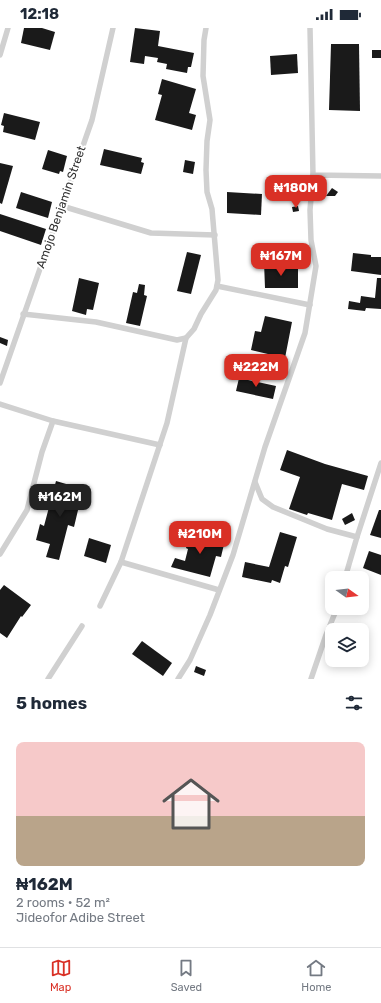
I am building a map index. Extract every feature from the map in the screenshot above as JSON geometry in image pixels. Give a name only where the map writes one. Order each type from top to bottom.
[{"type":"street","points":[[0,55],[8,28]]},
{"type":"street","name":"Amojo Benjamin Street","points":[[0,383],[92,120],[113,28]]},
{"type":"street","points":[[100,606],[121,562],[160,445],[167,423],[186,338],[194,329],[217,286],[218,280],[215,235],[212,209],[206,184],[207,141],[210,120],[203,76],[203,45],[206,28]]},
{"type":"street","points":[[178,679],[190,660],[233,555],[264,447],[304,333],[310,305],[316,266],[311,240],[310,210],[313,175],[310,28]]},
{"type":"street","points":[[313,175],[381,176]]},
{"type":"street","points":[[62,206],[151,233],[215,235]]},
{"type":"street","points":[[217,286],[310,305]]},
{"type":"street","points":[[23,314],[96,322],[177,340],[186,338]]},
{"type":"street","points":[[0,404],[53,421],[160,445]]},
{"type":"street","points":[[0,554],[27,510],[42,452],[53,421]]},
{"type":"street","points":[[347,571],[381,463]]},
{"type":"street","points":[[255,482],[262,499],[273,507],[327,528],[357,537]]},
{"type":"street","points":[[121,562],[219,590]]},
{"type":"street","points":[[311,679],[334,615]]},
{"type":"street","points":[[48,679],[82,626]]},
{"type":"building","points":[[24,28],[42,28],[55,32],[50,50],[21,43]]},
{"type":"building","points":[[135,28],[160,31],[158,46],[194,53],[191,67],[188,67],[187,73],[166,69],[167,64],[157,62],[158,58],[145,56],[144,64],[130,62]]},
{"type":"building","points":[[331,44],[359,44],[360,111],[329,110]]},
{"type":"building","points":[[372,50],[381,50],[381,58],[372,58]]},
{"type":"building","points":[[297,54],[298,73],[271,75],[270,56]]},
{"type":"building","points":[[162,79],[196,89],[189,113],[196,115],[192,130],[155,120],[162,95],[158,94]]},
{"type":"building","points":[[4,113],[40,122],[35,140],[3,132],[4,126],[1,125]]},
{"type":"building","points":[[104,149],[142,158],[141,162],[144,163],[141,174],[100,165]]},
{"type":"building","points":[[48,150],[67,156],[63,172],[60,171],[59,174],[42,169]]},
{"type":"building","points":[[185,160],[195,162],[193,174],[183,172]]},
{"type":"building","points":[[0,163],[13,166],[2,204],[0,203]]},
{"type":"building","points":[[274,178],[300,180],[299,194],[274,192]]},
{"type":"building","points":[[332,188],[338,192],[335,196],[326,196]]},
{"type":"building","points":[[21,192],[52,202],[48,218],[16,208]]},
{"type":"building","points":[[227,192],[262,194],[261,215],[227,213]]},
{"type":"building","points":[[298,206],[299,211],[293,212],[292,207]]},
{"type":"building","points":[[0,214],[46,229],[41,245],[0,231]]},
{"type":"building","points":[[187,252],[201,255],[191,294],[177,291]]},
{"type":"building","points":[[353,253],[371,255],[371,257],[381,257],[381,275],[351,271]]},
{"type":"building","points":[[264,262],[271,262],[271,268],[298,268],[298,288],[265,288]]},
{"type":"building","points":[[79,278],[99,283],[93,310],[87,309],[86,315],[72,311]]},
{"type":"building","points":[[377,278],[381,278],[381,309],[366,308],[365,311],[348,309],[349,301],[360,303],[361,296],[375,298]]},
{"type":"building","points":[[139,284],[145,285],[144,295],[147,296],[140,326],[126,323],[133,292],[137,293]]},
{"type":"building","points":[[265,316],[292,322],[285,358],[251,350],[255,331],[261,332]]},
{"type":"building","points":[[0,337],[8,340],[7,346],[0,343]]},
{"type":"building","points":[[239,378],[276,386],[273,399],[236,391]]},
{"type":"building","points":[[287,450],[325,464],[368,476],[364,490],[342,484],[332,520],[308,513],[307,515],[289,509],[300,477],[280,470]]},
{"type":"building","points":[[56,481],[83,489],[74,527],[68,525],[59,560],[46,557],[50,544],[36,540],[40,524],[44,526]]},
{"type":"building","points":[[379,510],[381,510],[381,538],[370,535]]},
{"type":"building","points":[[352,513],[355,520],[345,525],[342,519]]},
{"type":"building","points":[[190,532],[225,540],[221,557],[216,556],[210,577],[171,567],[175,558],[185,561],[188,549],[186,548]]},
{"type":"building","points":[[280,532],[297,537],[288,567],[285,566],[280,583],[272,580],[271,583],[242,577],[245,562],[269,567]]},
{"type":"building","points":[[89,538],[111,545],[106,563],[84,556]]},
{"type":"building","points":[[369,551],[381,555],[381,575],[363,568]]},
{"type":"building","points":[[4,585],[31,605],[22,617],[21,616],[7,638],[0,633],[0,590]]},
{"type":"building","points":[[142,641],[172,663],[163,676],[132,654]]},
{"type":"building","points":[[196,666],[206,670],[204,676],[194,672]]}]
